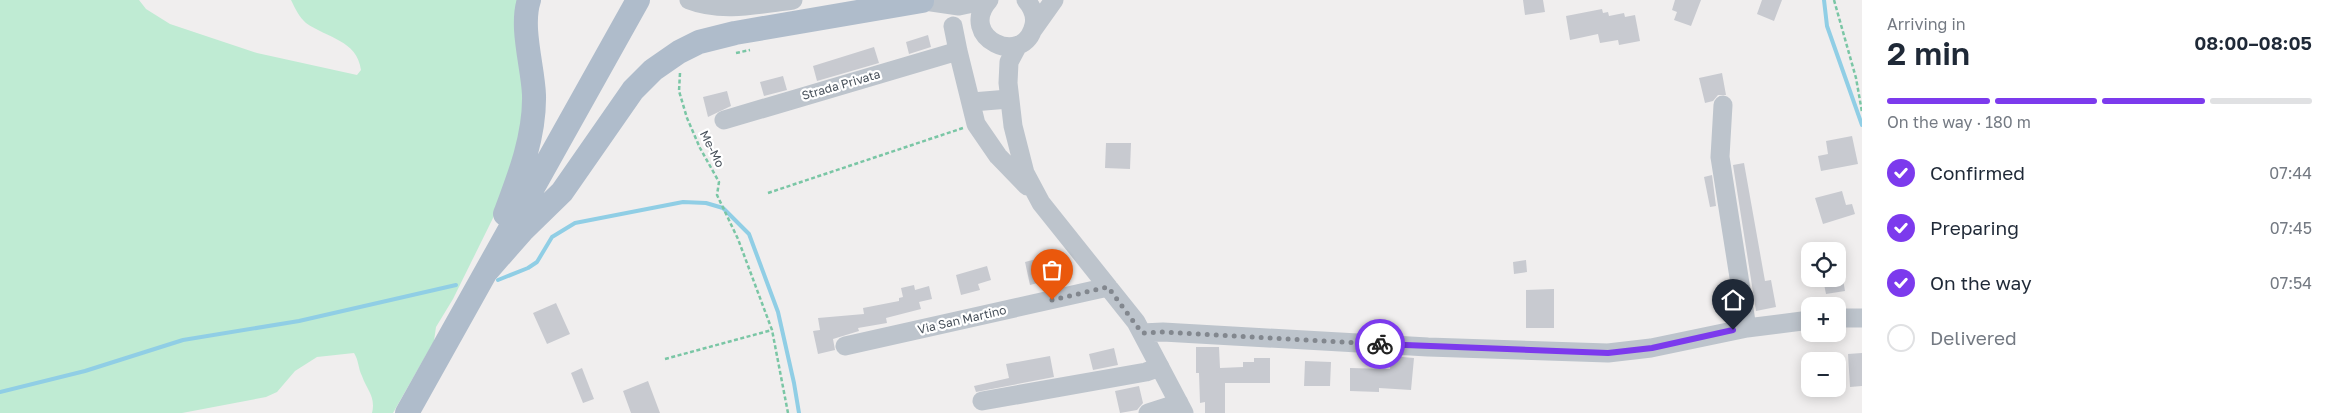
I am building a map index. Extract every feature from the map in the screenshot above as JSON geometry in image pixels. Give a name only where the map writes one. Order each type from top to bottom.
[{"type":"main road","points":[[449,338],[447,332],[448,323],[485,257],[501,222],[529,139],[534,96],[526,18],[529,0]]},
{"type":"main road","points":[[407,413],[638,0]]},
{"type":"main road","points":[[486,272],[522,231],[562,192],[633,90],[653,70],[679,52],[699,42],[735,33],[920,0]]},
{"type":"street","points":[[689,0],[712,6],[733,7],[793,0]]},
{"type":"street","points":[[920,0],[950,6],[969,5],[988,0]]},
{"type":"street","points":[[981,27],[982,11],[988,0]]},
{"type":"street","points":[[1026,0],[1034,16],[1032,31]]},
{"type":"street","points":[[1037,196],[1025,173],[1019,155],[1009,99],[1008,72],[1010,58],[1018,45],[1032,31],[1054,0]]},
{"type":"street","points":[[950,6],[968,16],[981,27],[987,38],[993,43],[1004,47],[1018,45]]},
{"type":"street","points":[[954,26],[958,51],[976,124],[998,156],[1037,196],[1142,333],[1181,408],[1148,413]]},
{"type":"street","points":[[993,43],[1008,72]]},
{"type":"street","name":"Strada Privata","points":[[724,120],[958,51]]},
{"type":"street","points":[[972,102],[1009,99]]},
{"type":"street","points":[[1723,106],[1720,157],[1747,328]]},
{"type":"street","name":"Via San Martino","points":[[845,346],[1108,287]]},
{"type":"street","points":[[1846,318],[1862,318]]},
{"type":"street","points":[[1142,333],[1163,332],[1428,347],[1608,353],[1652,348],[1747,328],[1801,321]]},
{"type":"street","points":[[982,401],[1146,372],[1160,367]]},
{"type":"path","points":[[1834,0],[1856,78],[1862,112]]},
{"type":"path","points":[[730,53],[758,49]]},
{"type":"path","name":"Me-Mo","points":[[681,70],[680,91],[687,118],[700,148],[719,182],[717,195],[738,239],[772,330],[788,413]]},
{"type":"path","points":[[768,193],[976,124]]},
{"type":"path","points":[[665,359],[772,330]]},
{"type":"green space","points":[[0,0],[139,0],[146,9],[170,24],[257,53],[357,75],[361,70],[354,52],[340,41],[306,23],[291,0],[524,0],[522,138],[493,218],[453,299],[436,327],[434,341],[393,413],[372,413],[372,398],[354,353],[317,357],[295,371],[277,392],[266,397],[182,413],[0,413]]},
{"type":"building","points":[[1523,0],[1543,0],[1545,12],[1525,15]]},
{"type":"building","points":[[1675,0],[1701,0],[1691,26],[1674,20],[1677,12],[1672,10]]},
{"type":"building","points":[[1762,0],[1782,0],[1774,21],[1757,14]]},
{"type":"building","points":[[1602,9],[1603,13],[1608,12],[1609,16],[1624,13],[1625,17],[1635,15],[1640,41],[1619,45],[1618,40],[1600,43],[1598,34],[1570,40],[1566,16]]},
{"type":"building","points":[[928,35],[931,47],[909,54],[906,42]]},
{"type":"building","points":[[874,47],[879,63],[817,81],[813,66]]},
{"type":"building","points":[[1722,73],[1726,95],[1718,95],[1713,101],[1705,103],[1699,78]]},
{"type":"building","points":[[783,76],[787,90],[764,96],[760,82]]},
{"type":"building","points":[[727,91],[731,106],[708,117],[703,97]]},
{"type":"building","points":[[1852,136],[1858,164],[1821,171],[1818,156],[1828,154],[1826,141]]},
{"type":"building","points":[[1106,143],[1131,143],[1130,169],[1105,168]]},
{"type":"building","points":[[1744,163],[1765,281],[1771,280],[1776,307],[1756,311],[1733,165]]},
{"type":"building","points":[[1712,175],[1716,206],[1710,207],[1704,177]]},
{"type":"building","points":[[1842,191],[1846,205],[1852,204],[1855,214],[1823,224],[1815,198]]},
{"type":"building","points":[[1047,256],[1053,279],[1030,285],[1025,262]]},
{"type":"building","points":[[1526,260],[1527,272],[1514,274],[1513,262]]},
{"type":"building","points":[[987,266],[991,280],[978,284],[980,290],[961,295],[956,275]]},
{"type":"building","points":[[914,285],[915,290],[929,286],[932,299],[919,302],[921,309],[886,318],[887,323],[858,328],[859,331],[833,339],[835,350],[818,354],[813,331],[820,330],[818,318],[864,314],[863,308],[899,301],[899,298],[903,297],[901,288]]},
{"type":"building","points":[[1729,286],[1734,319],[1727,321],[1722,288]]},
{"type":"building","points":[[1825,287],[1844,287],[1845,291],[1826,294]]},
{"type":"building","points":[[1554,289],[1554,328],[1526,328],[1526,290]]},
{"type":"building","points":[[556,303],[570,334],[547,344],[533,313]]},
{"type":"building","points":[[1196,347],[1219,347],[1220,368],[1243,367],[1243,362],[1254,362],[1254,358],[1270,358],[1270,383],[1225,383],[1225,413],[1205,413],[1205,402],[1200,403],[1199,373],[1196,373]]},
{"type":"building","points":[[1114,348],[1118,365],[1093,370],[1089,354]]},
{"type":"building","points":[[1862,353],[1862,386],[1850,387],[1848,354]]},
{"type":"building","points":[[1050,356],[1054,377],[976,392],[974,386],[1009,378],[1006,364]]},
{"type":"building","points":[[1391,356],[1414,358],[1411,390],[1379,388],[1379,392],[1350,391],[1350,368],[1390,369]]},
{"type":"building","points":[[1305,361],[1331,362],[1330,386],[1304,386]]},
{"type":"building","points":[[582,368],[594,399],[583,403],[571,373]]},
{"type":"building","points":[[648,381],[660,413],[631,413],[623,391]]},
{"type":"building","points":[[1139,386],[1143,403],[1137,410],[1120,413],[1115,391]]},
{"type":"waterway","points":[[1824,0],[1827,26],[1862,125]]},
{"type":"waterway","points":[[498,280],[528,268],[537,262],[552,237],[575,223],[683,202],[706,203],[723,208],[749,234],[778,312],[799,413]]},
{"type":"waterway","points":[[0,392],[85,371],[183,340],[299,321],[456,285]]},
{"type":"way so far","points":[[1052,300],[1108,287],[1142,333],[1163,332],[1380,344]]},
{"type":"route","points":[[1380,344],[1608,353],[1652,348],[1733,330]]}]
